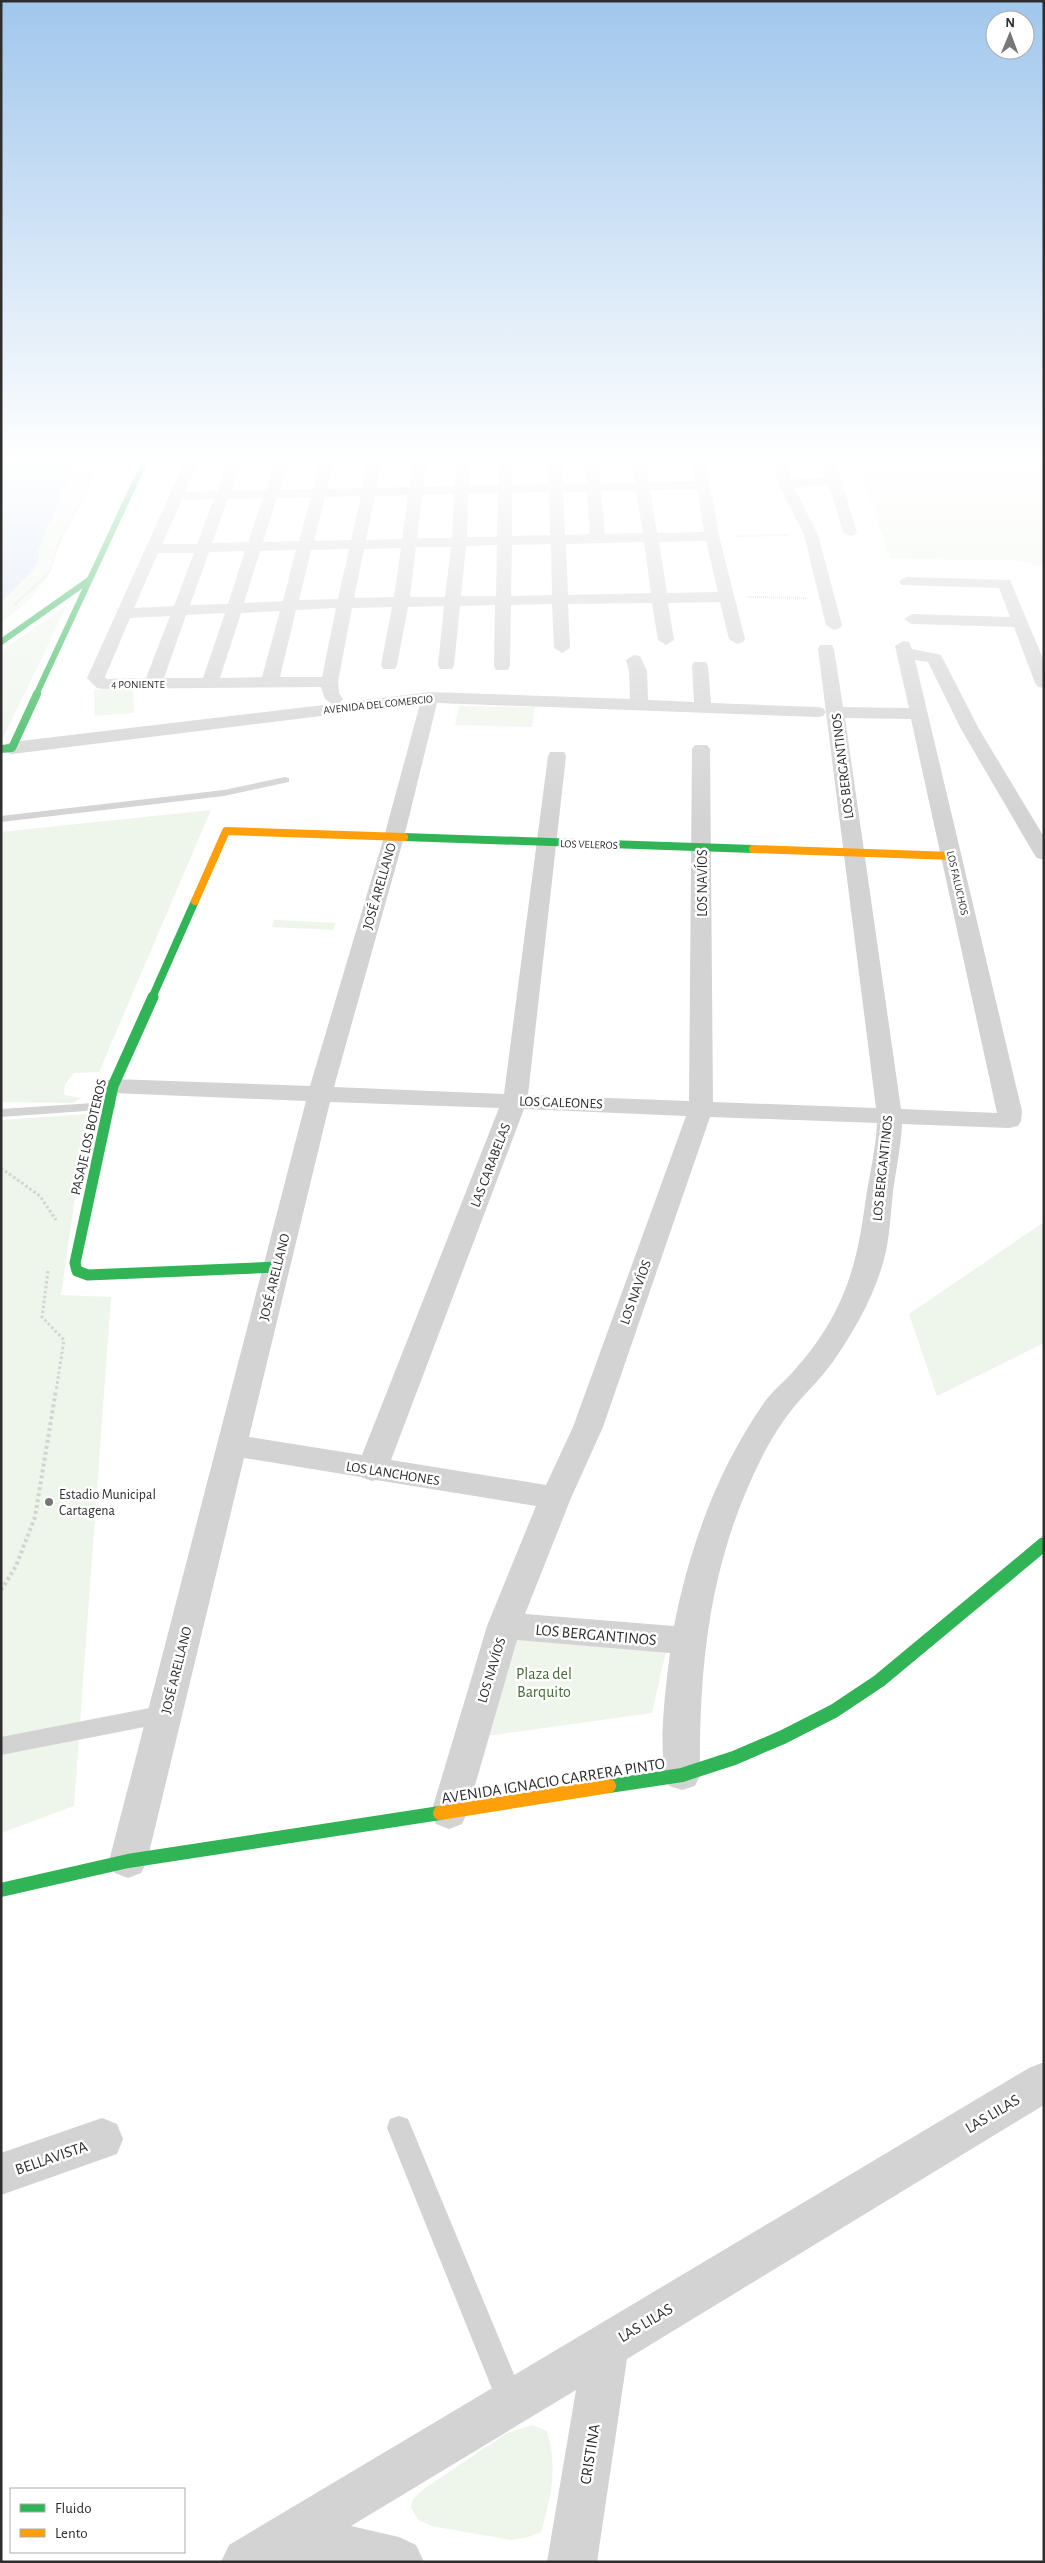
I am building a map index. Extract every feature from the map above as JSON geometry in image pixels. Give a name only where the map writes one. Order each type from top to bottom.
[{"type":"street","points":[[1,642],[89,581]]},
{"type":"street","points":[[6,749],[90,581]]},
{"type":"street","name":"4 PONIENTE","points":[[140,581],[96,672],[96,678],[103,684],[270,681],[329,682]]},
{"type":"street","points":[[152,684],[191,581]]},
{"type":"street","points":[[210,683],[244,581]]},
{"type":"street","points":[[270,681],[297,581]]},
{"type":"street","points":[[342,708],[330,693],[329,682],[351,581]]},
{"type":"street","points":[[389,665],[404,581]]},
{"type":"street","points":[[446,666],[454,581]]},
{"type":"street","points":[[502,666],[503,581]]},
{"type":"street","points":[[559,581],[562,648]]},
{"type":"street","points":[[656,581],[666,640]]},
{"type":"street","points":[[722,581],[737,639]]},
{"type":"street","name":"LOS BERGANTINOS","points":[[682,1775],[683,1684],[687,1642],[702,1567],[731,1487],[753,1444],[778,1406],[806,1376],[830,1345],[848,1314],[862,1283],[876,1230],[890,1116],[852,853],[827,712],[830,637],[827,598],[823,581]]},
{"type":"street","points":[[907,582],[1005,583],[1044,683]]},
{"type":"street","points":[[125,613],[346,603],[560,598],[726,597]]},
{"type":"street","points":[[912,619],[1021,622]]},
{"type":"street","name":"LOS FALUCHOS","points":[[1009,1121],[1010,1111],[952,856],[917,714],[904,650],[935,659],[970,729],[1044,854]]},
{"type":"street","points":[[634,660],[638,671],[639,704]]},
{"type":"street","points":[[700,666],[704,707]]},
{"type":"street","name":"AVENIDA DEL COMERCIO","points":[[6,749],[430,697],[917,714]]},
{"type":"street","name":"JOSÉ ARELLANO","points":[[128,1861],[320,1094],[394,837],[430,697]]},
{"type":"street","name":"LOS NAVÍOS","points":[[449,1813],[504,1626],[555,1498],[588,1427],[701,1108],[702,749]]},
{"type":"street","name":"LAS CARABELAS","points":[[372,1470],[515,1100],[548,843],[557,756]]},
{"type":"street","name":"LOS VELEROS","points":[[226,831],[952,856]]},
{"type":"street","name":"PASAJE LOS BOTEROS","points":[[226,831],[111,1096],[75,1263],[77,1271],[88,1275],[277,1267]]},
{"type":"street","name":"LOS GALEONES","points":[[111,1096],[320,1094],[515,1100],[1009,1121]]},
{"type":"street","name":"LOS LANCHONES","points":[[232,1446],[555,1498]]},
{"type":"street","name":"AVENIDA IGNACIO CARRERA PINTO","points":[[1,1890],[128,1861],[449,1813],[682,1775],[734,1758],[783,1737],[857,1696],[879,1681],[1044,1544]]},
{"type":"street","name":"LOS BERGANTINOS","points":[[504,1626],[687,1642]]},
{"type":"street","name":"LAS LILAS","points":[[246,2562],[1044,2082]]},
{"type":"street","name":"BELLAVISTA","points":[[1,2174],[102,2139]]},
{"type":"street","name":"CRISTINA","points":[[572,2562],[606,2346]]},
{"type":"street","points":[[289,2536],[399,2562]]},
{"type":"lane","points":[[1,819],[224,793],[285,780]]},
{"type":"lane","points":[[1,1113],[111,1096]]},
{"type":"lane","points":[[1,1746],[165,1714]]},
{"type":"lane","points":[[399,2128],[512,2403]]},
{"type":"path","points":[[13,606],[41,581]]},
{"type":"path","points":[[726,597],[827,598]]},
{"type":"path","points":[[1,1168],[33,1190],[46,1204],[56,1219],[54,1229]]},
{"type":"path","points":[[1,1590],[16,1566],[35,1517],[64,1340],[42,1317],[49,1268]]},
{"type":"green space","points":[[1,581],[44,581],[33,596],[1,622]]},
{"type":"green space","points":[[68,604],[64,612],[1,742],[1,651]]},
{"type":"green space","points":[[133,686],[134,713],[94,716],[94,689]]},
{"type":"green space","points":[[459,706],[535,707],[532,727],[455,725]]},
{"type":"green space","points":[[211,810],[99,1072],[74,1073],[65,1084],[64,1095],[82,1098],[72,1103],[1,1102],[1,832]]},
{"type":"green space","points":[[274,920],[336,923],[333,930],[272,927]]},
{"type":"green space","name":"Estadio Municipal Cartagena","points":[[87,1114],[61,1295],[111,1297],[74,1806],[1,1833],[1,1120]]},
{"type":"green space","points":[[1044,1222],[1044,1343],[937,1396],[909,1314]]},
{"type":"green space","name":"Plaza del Barquito","points":[[512,1634],[667,1647],[652,1713],[479,1737]]},
{"type":"green space","points":[[532,2425],[547,2431],[552,2457],[552,2482],[541,2532],[511,2540],[432,2526],[418,2520],[411,2507],[413,2499],[425,2488],[507,2433]]},
{"type":"water","points":[[1,581],[22,581],[1,602]]},
{"type":"traffic: fast","points":[[1,642],[88,581]]},
{"type":"traffic: fast","points":[[1,749],[12,748],[90,581]]},
{"type":"traffic: fast","points":[[404,837],[753,849]]},
{"type":"traffic: fast","points":[[195,901],[113,1086],[75,1263],[77,1271],[88,1275],[277,1267]]},
{"type":"traffic: fast","points":[[609,1786],[682,1775],[734,1758],[783,1737],[834,1711],[879,1681],[1044,1544]]},
{"type":"traffic: fast","points":[[1,1890],[128,1861],[440,1813]]},
{"type":"traffic: slow","points":[[195,901],[226,831],[404,837]]},
{"type":"traffic: slow","points":[[753,849],[952,856]]},
{"type":"traffic: slow","points":[[440,1813],[609,1786]]},
{"type":"place","name":"Estadio Municipal Cartagena","points":[[49,1502]]}]
